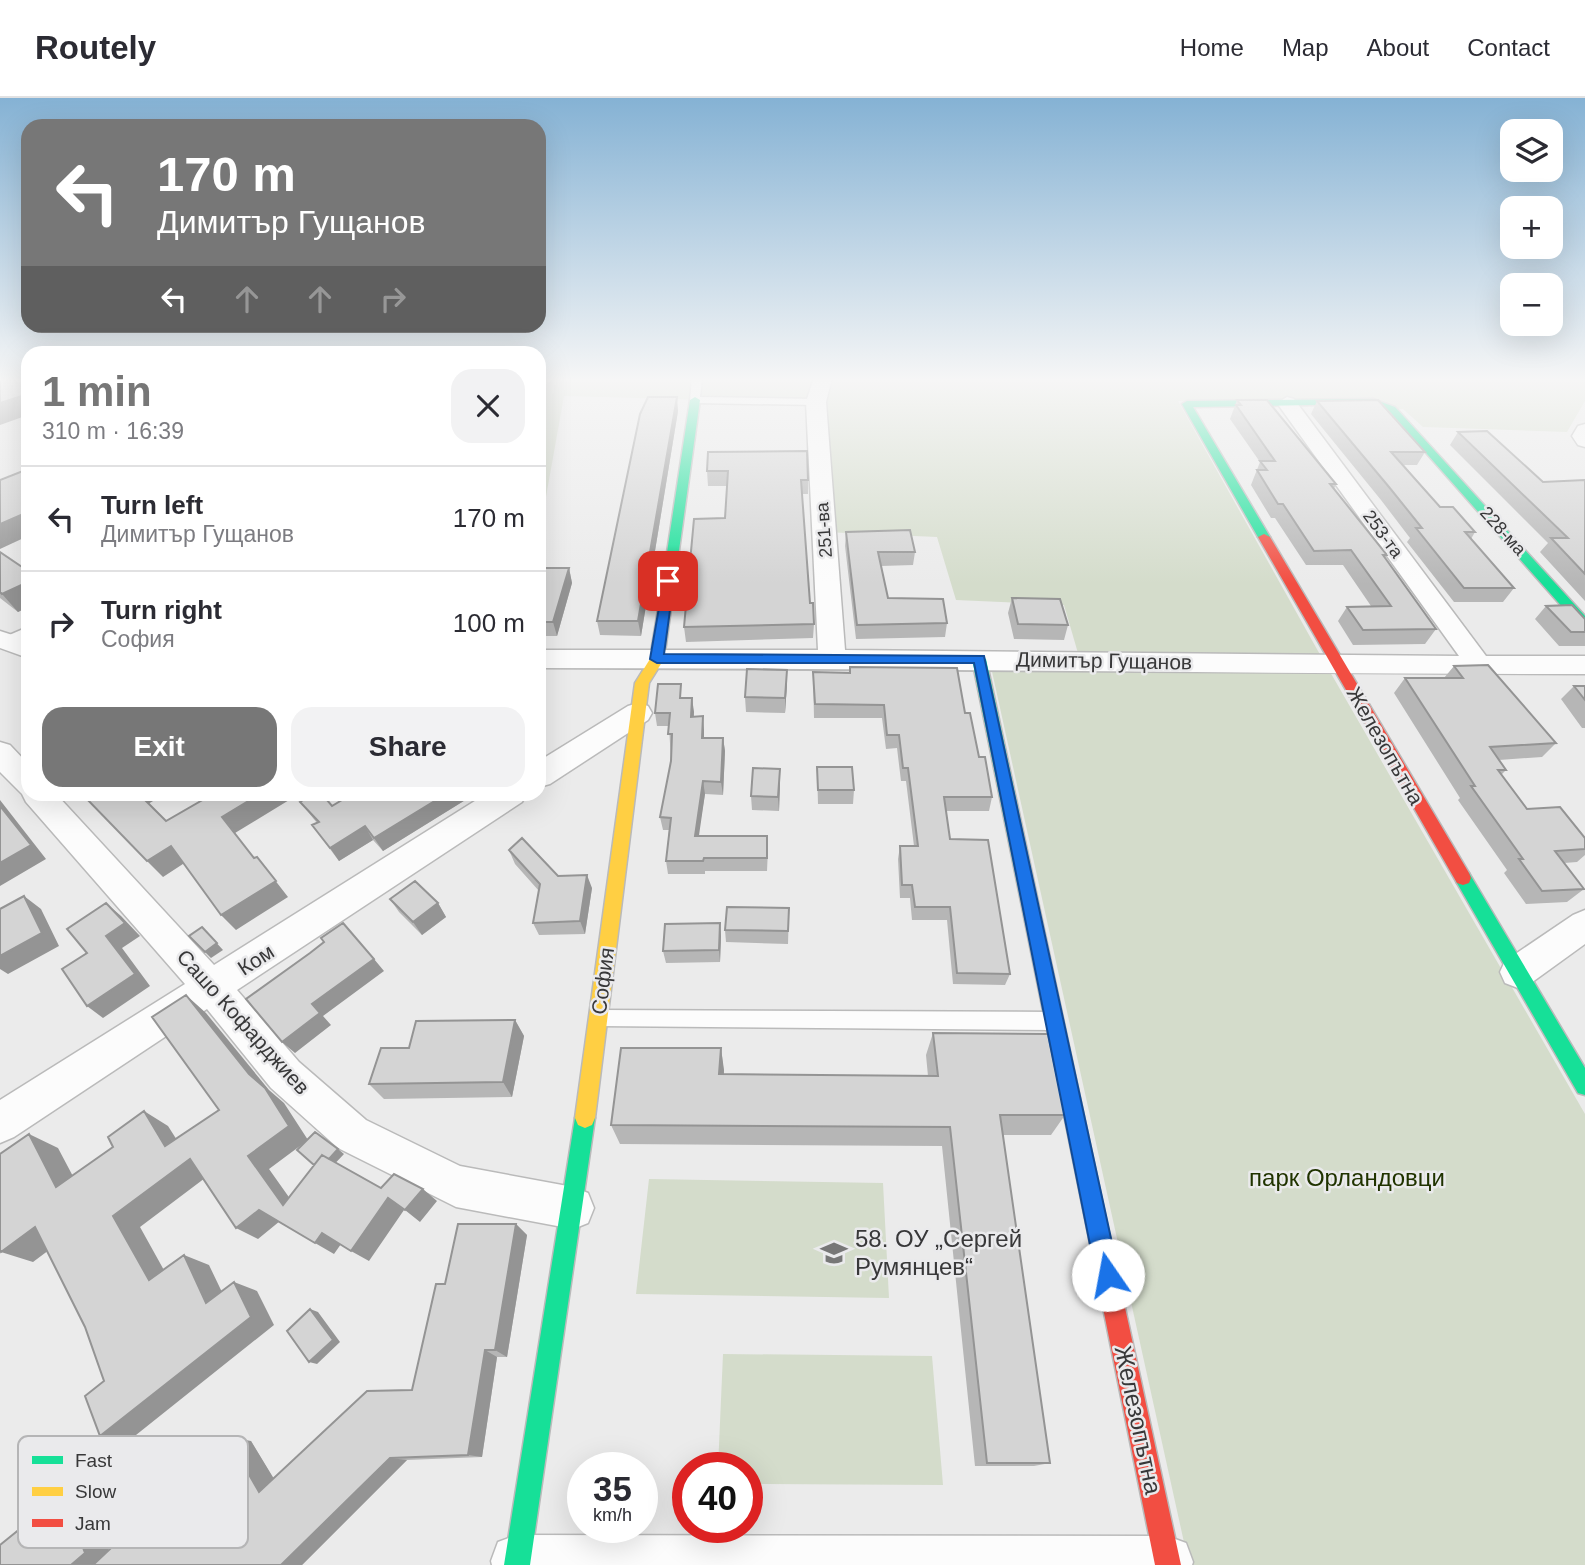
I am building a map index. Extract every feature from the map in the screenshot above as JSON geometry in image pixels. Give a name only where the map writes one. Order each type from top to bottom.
[{"type":"street","name":"София","points":[[517,1563],[573,1208],[642,683],[657,659],[688,446]]},
{"type":"street","name":"251-ва","points":[[819,446],[832,659]]},
{"type":"street","name":"Железопътна","points":[[1212,446],[1585,1086]]},
{"type":"street","name":"253-та","points":[[1319,446],[1479,665]]},
{"type":"street","name":"228-ма","points":[[1426,446],[1585,624]]},
{"type":"street","name":"Димитър Гущанов","points":[[546,659],[979,659],[1338,665],[1585,665]]},
{"type":"street","name":"Железопътна","points":[[979,659],[1167,1563]]},
{"type":"street","points":[[546,772],[638,713]]},
{"type":"street","points":[[0,753],[21,776]]},
{"type":"street","name":"Сашо Кофарджиев","points":[[43,801],[212,988],[285,1075],[352,1134],[456,1186],[573,1208]]},
{"type":"street","name":"Ком","points":[[0,1123],[500,801]]},
{"type":"street","points":[[1518,972],[1585,925]]},
{"type":"street","points":[[517,1563],[1167,1563]]},
{"type":"lane","points":[[598,1018],[1055,1021]]},
{"type":"green space","name":"парк Орландовци","points":[[546,446],[555,446],[546,497]]},
{"type":"green space","name":"парк Орландовци","points":[[819,446],[1203,446],[1585,1114],[1585,1565],[1189,1565],[991,667],[1082,667],[1064,605],[956,600],[937,537],[824,532]]},
{"type":"green space","points":[[649,1179],[883,1183],[889,1298],[636,1294]]},
{"type":"green space","points":[[723,1354],[932,1356],[943,1485],[763,1484],[763,1452],[719,1452]]},
{"type":"building","points":[[633,446],[668,446],[638,621],[597,621]]},
{"type":"building","points":[[1265,446],[1305,446],[1336,484],[1330,484],[1387,555],[1383,555],[1436,629],[1363,630],[1347,607],[1391,606],[1351,550],[1314,551],[1283,504],[1278,504],[1257,470],[1267,470],[1260,461],[1275,461]]},
{"type":"building","points":[[1355,446],[1420,446],[1425,452],[1391,452],[1440,507],[1453,507],[1475,532],[1465,532],[1514,588],[1464,588],[1416,528],[1422,528]]},
{"type":"building","points":[[1473,446],[1504,446],[1543,482],[1585,480],[1585,574],[1551,538],[1568,538]]},
{"type":"building","points":[[807,451],[808,480],[801,480],[814,624],[684,627],[694,519],[725,518],[728,471],[707,471],[708,452]]},
{"type":"building","points":[[21,472],[21,515],[0,524],[0,480]]},
{"type":"building","points":[[910,530],[915,552],[878,552],[888,598],[943,599],[947,623],[857,625],[846,532]]},
{"type":"building","points":[[0,552],[21,566],[21,585],[2,594]]},
{"type":"building","points":[[546,568],[569,568],[553,622],[546,622]]},
{"type":"building","points":[[1012,598],[1060,599],[1068,625],[1018,624]]},
{"type":"building","points":[[1572,605],[1585,619],[1585,632],[1571,632],[1546,606]]},
{"type":"building","points":[[1488,665],[1556,743],[1490,747],[1506,770],[1498,770],[1527,809],[1560,807],[1585,838],[1585,849],[1555,851],[1584,889],[1542,891],[1519,859],[1523,859],[1471,786],[1475,786],[1405,678],[1463,678],[1454,666]]},
{"type":"building","points":[[850,667],[957,668],[965,713],[970,713],[979,757],[985,757],[992,797],[944,797],[950,839],[988,840],[1010,974],[957,973],[950,907],[915,907],[912,885],[902,885],[900,846],[918,846],[908,768],[903,768],[899,735],[887,735],[884,705],[815,704],[813,672],[850,673]]},
{"type":"building","points":[[747,669],[787,670],[785,698],[745,697]]},
{"type":"building","points":[[658,684],[681,684],[680,698],[692,698],[691,717],[703,716],[702,738],[723,738],[721,782],[703,781],[695,836],[767,836],[767,858],[666,861],[671,818],[660,817],[671,761],[672,734],[668,734],[670,713],[655,713]]},
{"type":"building","points":[[1574,686],[1585,686],[1585,700]]},
{"type":"building","points":[[817,767],[852,767],[854,790],[818,790]]},
{"type":"building","points":[[753,768],[780,769],[778,797],[751,796]]},
{"type":"building","points":[[89,801],[146,801],[166,821],[201,801],[248,801],[222,817],[276,881],[221,915],[171,846],[147,861]]},
{"type":"building","points":[[328,801],[332,806],[340,801],[435,801],[374,838],[365,826],[330,848],[312,825],[319,822],[300,802]]},
{"type":"building","points":[[0,806],[31,845],[0,863]]},
{"type":"building","points":[[522,838],[558,876],[587,875],[580,921],[533,923],[540,884],[509,850]]},
{"type":"building","points":[[415,881],[438,903],[413,922],[390,899]]},
{"type":"building","points":[[24,896],[42,933],[0,956],[0,909]]},
{"type":"building","points":[[106,903],[125,923],[106,936],[135,974],[87,1006],[62,969],[87,953],[67,929]]},
{"type":"building","points":[[727,907],[789,908],[788,931],[725,930]]},
{"type":"building","points":[[343,923],[374,959],[312,1004],[320,1013],[282,1042],[246,999],[310,953],[324,942],[321,938]]},
{"type":"building","points":[[720,923],[719,950],[663,951],[665,924]]},
{"type":"building","points":[[202,927],[217,943],[205,952],[189,936]]},
{"type":"building","points":[[186,995],[249,1074],[265,1088],[289,1126],[248,1156],[283,1205],[322,1155],[381,1188],[394,1174],[423,1189],[405,1210],[388,1198],[351,1251],[322,1233],[315,1243],[259,1210],[236,1228],[190,1159],[113,1216],[149,1280],[184,1255],[206,1303],[234,1282],[251,1317],[100,1436],[85,1396],[104,1381],[85,1327],[35,1227],[1,1252],[0,1250],[0,1154],[29,1134],[56,1187],[113,1147],[108,1137],[144,1111],[165,1146],[219,1110],[152,1017]]},
{"type":"building","points":[[515,1020],[503,1082],[369,1084],[381,1048],[409,1048],[416,1021]]},
{"type":"building","points":[[933,1033],[1048,1034],[1065,1115],[1000,1115],[1050,1463],[987,1463],[950,1127],[611,1125],[621,1048],[721,1048],[719,1074],[938,1076]]},
{"type":"building","points":[[315,1132],[338,1149],[329,1159],[322,1155],[314,1165],[297,1150]]},
{"type":"building","points":[[458,1224],[516,1224],[495,1350],[485,1350],[468,1455],[390,1458],[281,1565],[93,1565],[111,1548],[248,1548],[248,1473],[259,1492],[367,1391],[412,1390],[436,1284],[445,1284]]},
{"type":"building","points":[[310,1309],[333,1340],[309,1362],[287,1331]]},
{"type":"building","points":[[18,1530],[18,1548],[83,1548],[85,1553],[71,1565],[0,1565],[0,1545]]},
{"type":"traffic: fast","points":[[669,579],[688,446]]},
{"type":"traffic: fast","points":[[1212,446],[1264,537]]},
{"type":"traffic: fast","points":[[1426,446],[1585,624]]},
{"type":"traffic: fast","points":[[979,659],[1113,1303]]},
{"type":"traffic: fast","points":[[1463,878],[1585,1086]]},
{"type":"traffic: fast","points":[[517,1565],[585,1118]]},
{"type":"traffic: slow","points":[[585,1118],[642,683],[657,659],[669,579]]},
{"type":"traffic: jam","points":[[1264,537],[1463,878]]},
{"type":"traffic: jam","points":[[1113,1303],[1168,1565]]},
{"type":"place","name":"58. ОУ „Сергей Румянцев“","points":[[834,1253]]},
{"type":"route","points":[[668,581],[657,659],[979,659],[1108,1275]]}]
